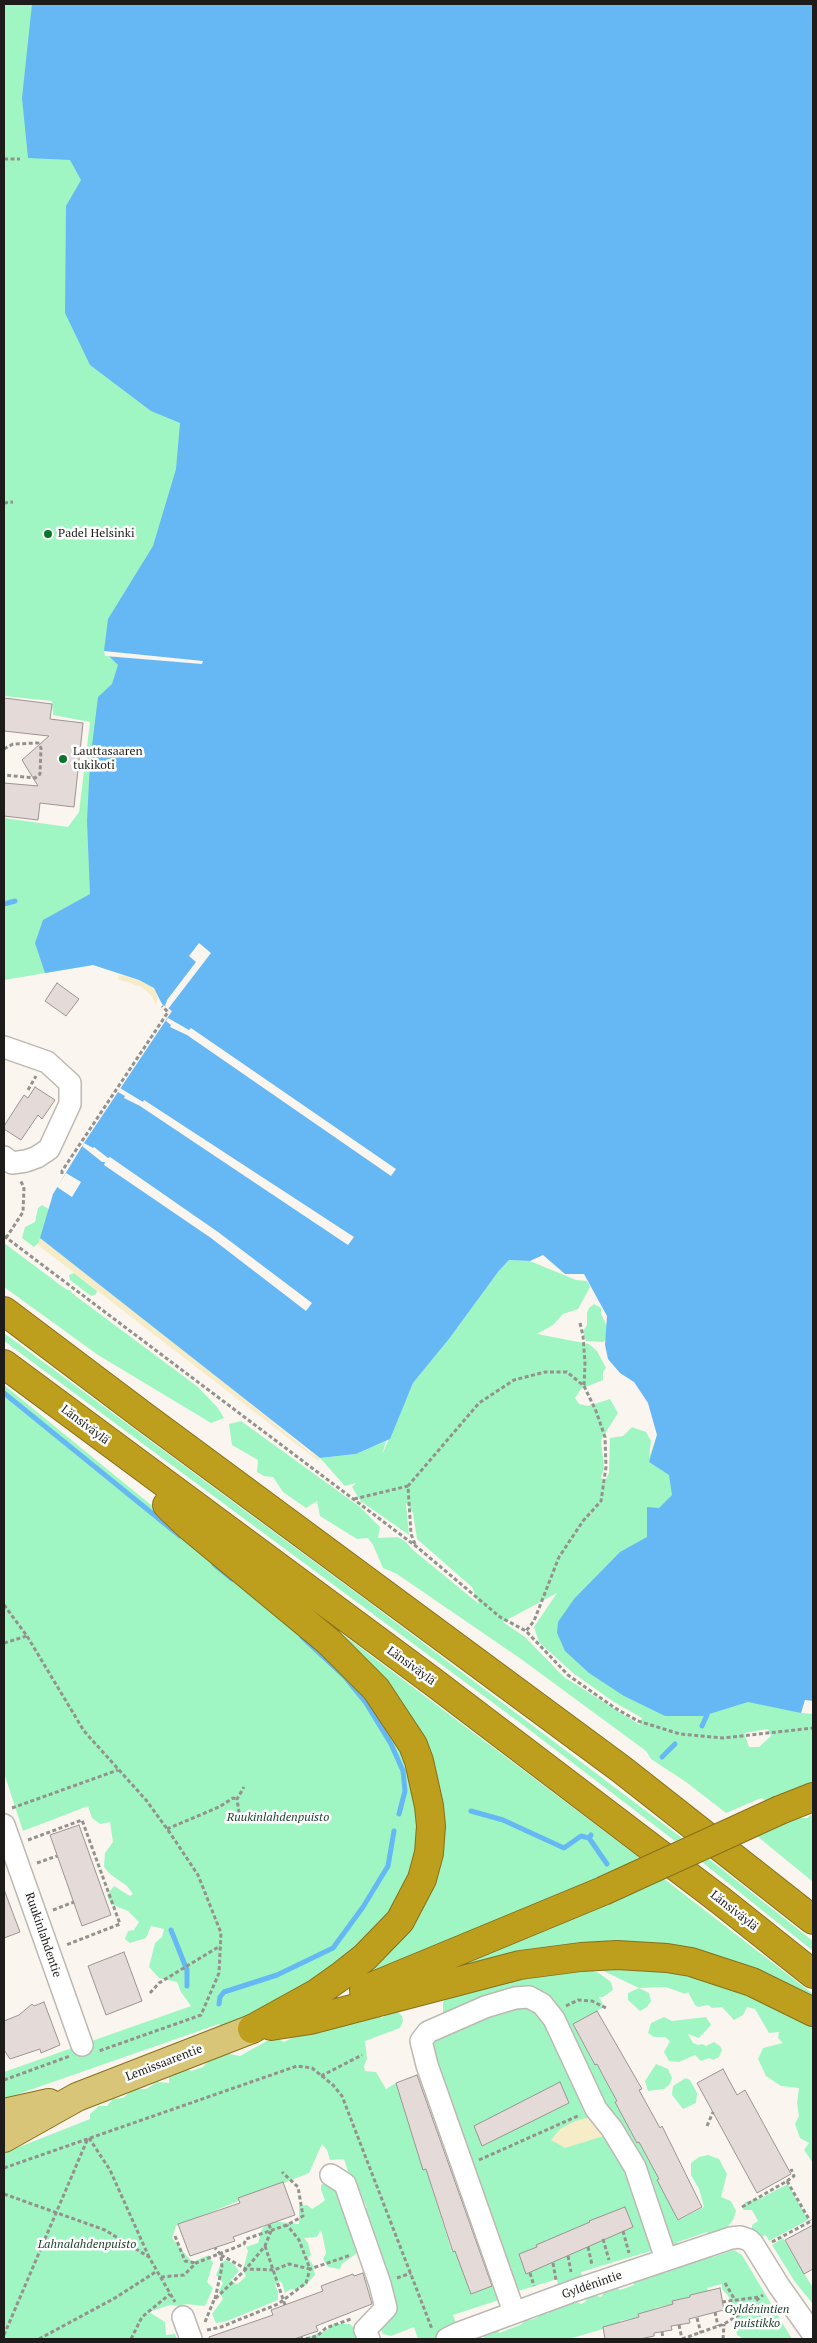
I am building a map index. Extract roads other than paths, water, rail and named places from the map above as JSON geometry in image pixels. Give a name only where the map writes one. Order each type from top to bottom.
[{"type":"highway","points":[[4,1311],[614,1763],[813,1920]]},
{"type":"highway","name":"Länsiväylä","points":[[4,1364],[77,1420],[440,1687],[720,1900],[813,1974]]},
{"type":"highway","points":[[77,1420],[189,1526],[349,1660],[386,1700],[413,1745],[419,1761],[429,1806],[431,1826],[429,1853],[422,1879],[400,1921],[365,1957],[341,1976],[317,1993],[252,2029]]},
{"type":"highway","points":[[252,2029],[358,1993],[603,1891],[780,1810],[813,1797]]},
{"type":"highway","points":[[737,1859],[813,1906]]},
{"type":"highway","points":[[252,2029],[310,2020],[520,1965],[581,1957],[617,1955],[658,1957],[691,1962],[752,1982],[813,2012]]},
{"type":"main road","name":"Lemissaarentie","points":[[4,2138],[77,2097],[252,2029]]},
{"type":"main road","name":"Lemissaarentie","points":[[4,2113],[77,2097]]},
{"type":"street","points":[[4,1047],[47,1062],[70,1083],[70,1104],[49,1148],[37,1157],[26,1161],[8,1160]]},
{"type":"street","name":"Ruukinlahdentie","points":[[8,1816],[11,1846],[83,2048]]},
{"type":"street","points":[[514,2312],[420,2041],[428,2032],[485,2007],[515,1998],[528,1997],[542,2004],[554,2019],[596,2109],[612,2129],[635,2168],[666,2259]]},
{"type":"street","points":[[331,2175],[346,2184],[386,2308],[366,2330],[369,2339]]},
{"type":"street","name":"Gyldénintie","points":[[440,2334],[514,2312],[666,2259],[740,2236],[753,2244],[778,2285],[813,2334]]},
{"type":"street","points":[[183,2317],[191,2339]]},
{"type":"water","points":[[32,4],[813,4],[813,1701],[805,1700],[801,1713],[748,1702],[703,1716],[665,1716],[624,1696],[589,1673],[565,1651],[557,1633],[558,1622],[574,1599],[620,1552],[647,1537],[647,1507],[659,1508],[672,1495],[669,1475],[649,1462],[657,1435],[648,1403],[634,1382],[620,1373],[608,1359],[605,1345],[607,1316],[584,1274],[565,1274],[543,1255],[530,1261],[509,1260],[413,1383],[390,1439],[356,1454],[320,1458],[40,1238],[53,1194],[84,1143],[172,1011],[162,1004],[154,988],[139,980],[93,965],[45,973],[35,943],[43,920],[90,894],[87,821],[90,762],[98,697],[112,684],[118,665],[104,651],[108,619],[153,546],[176,469],[180,423],[151,411],[90,365],[65,313],[66,206],[81,180],[70,160],[28,158],[22,98]]},
{"type":"waterway","points":[[4,904],[15,901]]},
{"type":"waterway","points":[[4,1393],[180,1536]]},
{"type":"waterway","points":[[214,1564],[232,1579]]},
{"type":"waterway","points":[[302,1637],[345,1677],[366,1703],[391,1744],[403,1771],[405,1791],[399,1814]]},
{"type":"waterway","points":[[702,1726],[707,1715]]},
{"type":"waterway","points":[[662,1757],[675,1744]]},
{"type":"waterway","points":[[471,1811],[503,1820],[564,1848],[581,1836],[589,1838]]},
{"type":"waterway","points":[[219,2004],[220,1997],[224,1992],[277,1975],[333,1948],[363,1907],[388,1866],[394,1831]]},
{"type":"waterway","points":[[591,1835],[589,1838],[607,1864]]},
{"type":"waterway","points":[[171,1930],[187,1970],[187,1986]]},
{"type":"place","name":"Padel Helsinki","points":[[48,534]]},
{"type":"place","name":"Lauttasaaren tukikoti","points":[[63,759]]},
{"type":"park label","name":"Ruukinlahdenpuisto","points":[[278,1818]]},
{"type":"park label","name":"Lahnalahdenpuisto","points":[[87,2245]]},
{"type":"park label","name":"Gyldénintien puistikko","points":[[757,2317]]}]
